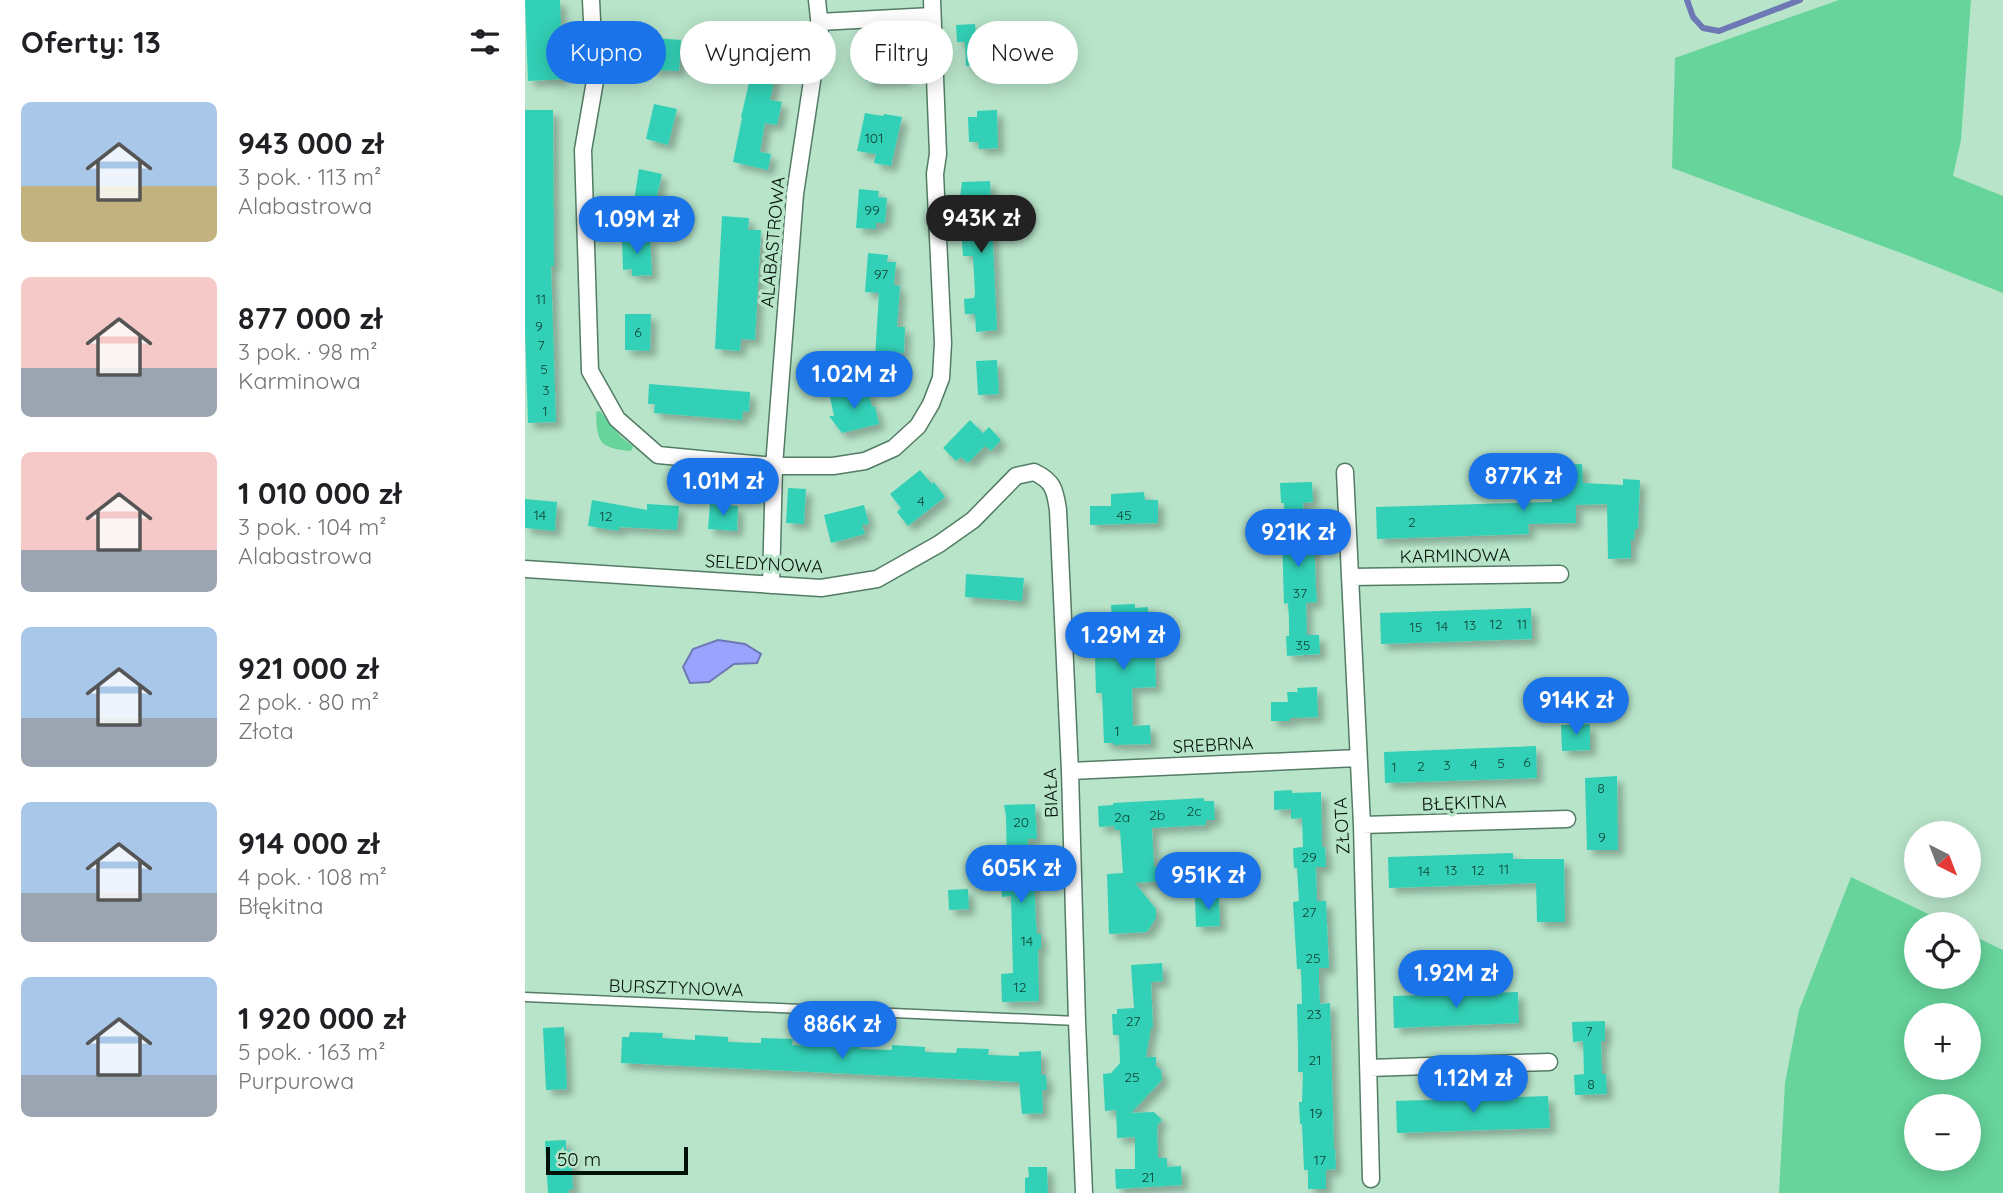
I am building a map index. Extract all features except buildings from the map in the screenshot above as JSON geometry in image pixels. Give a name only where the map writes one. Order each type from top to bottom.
[{"type":"street","points":[[591,0],[595,81],[583,150],[590,371],[617,419],[658,455],[774,466],[833,466],[865,461],[894,448],[918,426],[931,404],[941,378],[943,343],[935,174],[938,154],[932,8],[827,21]]},
{"type":"street","name":"ALABASTROWA","points":[[817,0],[819,21]]},
{"type":"street","name":"ALABASTROWA","points":[[771,585],[774,466],[795,194],[812,84]]},
{"type":"street","name":"SELEDYNOWA","points":[[525,569],[821,588],[877,579],[939,544],[973,520],[1016,476],[1034,471],[1047,478]]},
{"type":"street","name":"ZŁOTA","points":[[1345,472],[1362,825],[1371,1179]]},
{"type":"street","name":"BIAŁA","points":[[1047,478],[1055,491],[1058,510],[1084,1193]]},
{"type":"street","name":"KARMINOWA","points":[[1350,577],[1560,574]]},
{"type":"street","name":"SREBRNA","points":[[1070,771],[1358,758]]},
{"type":"street","name":"BŁĘKITNA","points":[[1362,825],[1567,819]]},
{"type":"street","points":[[1369,1068],[1549,1062]]},
{"type":"lane","name":"BURSZTYNOWA","points":[[525,997],[1077,1021]]},
{"type":"green space","points":[[1839,0],[1971,0],[1961,140],[1953,176],[2003,196],[2003,293],[1672,168],[1675,58]]},
{"type":"green space","points":[[600,411],[621,437],[633,446],[631,451],[612,448],[602,442],[596,422],[596,412]]},
{"type":"green space","points":[[1851,877],[1924,912],[1904,912],[1904,989],[1981,989],[1981,940],[2003,950],[2003,1193],[1779,1193],[1785,1083],[1799,1010]]},
{"type":"water","points":[[718,640],[745,644],[761,654],[757,663],[734,664],[709,682],[690,683],[683,667],[693,649]]},
{"type":"waterway","points":[[1687,0],[1693,17],[1703,28],[1719,31],[1800,0]]}]
